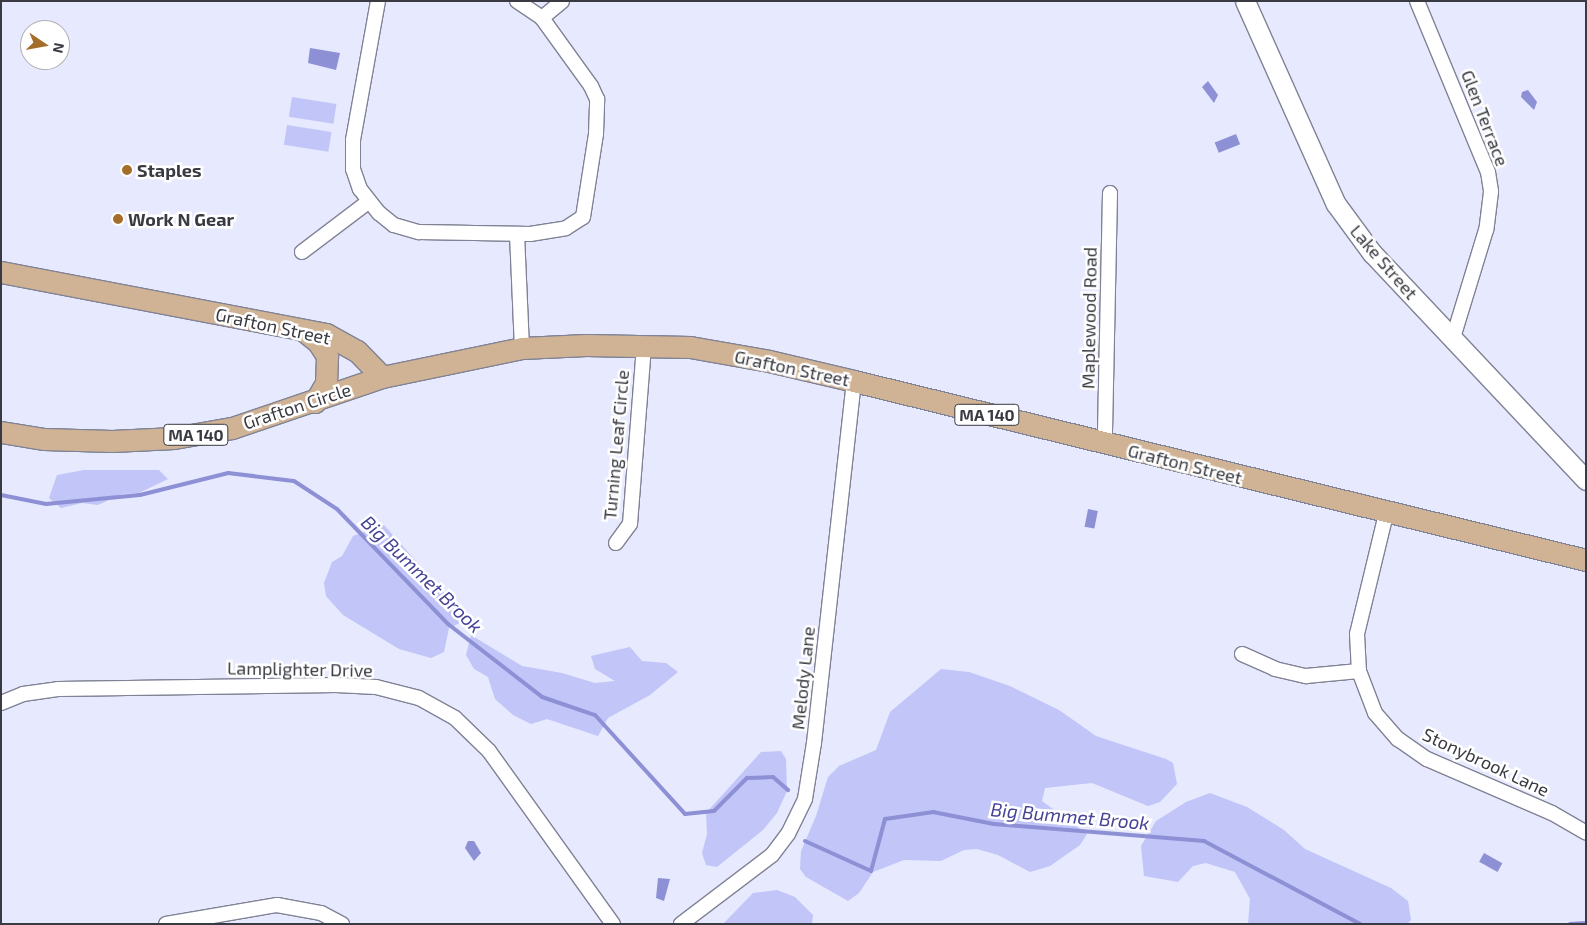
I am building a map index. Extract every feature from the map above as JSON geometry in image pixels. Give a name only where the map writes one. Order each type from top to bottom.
[{"type":"main road","name":"Grafton Street","points":[[1,272],[326,334],[346,344],[382,377],[522,348],[644,345],[710,351],[854,381],[1386,514],[1586,560]]},
{"type":"main road","points":[[301,329],[318,342],[327,356],[326,383],[315,402]]},
{"type":"main road","name":"Grafton Circle","points":[[1,432],[44,439],[112,441],[174,438],[232,428],[315,402],[382,377]]},
{"type":"street","points":[[378,1],[352,150],[354,176],[368,202],[389,221],[413,231],[517,234],[559,230],[581,221],[587,208],[598,111],[594,91],[542,18],[517,1]]},
{"type":"street","points":[[542,18],[562,1]]},
{"type":"street","name":"Lake Street","points":[[1245,1],[1336,204],[1372,253],[1586,480]]},
{"type":"street","name":"Glen Terrace","points":[[1417,1],[1488,172],[1491,192],[1486,230],[1454,338]]},
{"type":"street","name":"Maplewood Road","points":[[1101,444],[1105,432],[1110,193]]},
{"type":"street","points":[[302,252],[368,202]]},
{"type":"street","points":[[517,234],[522,348]]},
{"type":"street","name":"Turning Leaf Circle","points":[[616,543],[630,524],[644,345]]},
{"type":"street","name":"Melody Lane","points":[[681,924],[772,855],[788,834],[804,799],[814,743],[854,381]]},
{"type":"street","name":"Stonybrook Lane","points":[[1386,514],[1360,618],[1357,651],[1359,671],[1375,713],[1412,750],[1552,813],[1586,832]]},
{"type":"street","points":[[1242,654],[1275,669],[1306,676],[1359,671]]},
{"type":"street","name":"Lamplighter Drive","points":[[1,703],[23,694],[58,689],[352,685],[413,696],[455,718],[489,751],[613,924]]},
{"type":"street","points":[[166,924],[208,920],[277,905],[321,913],[342,924]]},
{"type":"shaded area","points":[[310,48],[340,53],[336,70],[308,63]]},
{"type":"shaded area","points":[[1208,81],[1218,95],[1214,103],[1202,87]]},
{"type":"shaded area","points":[[1528,90],[1537,102],[1534,110],[1521,97],[1522,92]]},
{"type":"shaded area","points":[[292,97],[336,104],[333,124],[289,117]]},
{"type":"shaded area","points":[[287,125],[331,132],[328,152],[284,145]]},
{"type":"shaded area","points":[[1236,134],[1240,144],[1219,153],[1215,143]]},
{"type":"shaded area","points":[[84,470],[159,470],[168,479],[139,493],[122,494],[98,505],[82,503],[61,508],[49,498],[57,475]]},
{"type":"shaded area","points":[[1088,509],[1098,511],[1094,529],[1085,527]]},
{"type":"shaded area","points":[[384,525],[461,612],[460,623],[449,628],[444,652],[431,658],[399,649],[343,615],[326,596],[324,583],[332,562],[342,556],[353,536]]},
{"type":"shaded area","points":[[471,635],[522,666],[562,673],[595,683],[615,681],[595,669],[591,656],[630,647],[642,661],[666,663],[678,672],[650,695],[608,718],[598,736],[547,719],[531,724],[513,715],[495,699],[488,677],[474,669],[466,655]]},
{"type":"shaded area","points":[[941,669],[969,672],[1010,686],[1059,710],[1096,736],[1166,759],[1173,763],[1177,784],[1160,802],[1148,806],[1092,783],[1045,788],[1042,801],[1087,834],[1080,845],[1050,866],[1030,872],[998,855],[977,849],[964,850],[941,861],[904,860],[873,872],[859,893],[848,901],[806,877],[800,869],[801,851],[816,816],[828,777],[839,766],[876,750],[890,712]]},
{"type":"shaded area","points":[[781,751],[786,759],[787,791],[777,813],[763,830],[717,867],[706,865],[702,853],[707,834],[706,813],[761,752]]},
{"type":"shaded area","points":[[1210,793],[1247,807],[1284,830],[1305,849],[1391,888],[1408,901],[1411,920],[1407,924],[1248,924],[1250,899],[1235,872],[1206,863],[1193,866],[1178,882],[1144,876],[1141,846],[1156,821],[1186,802]]},
{"type":"shaded area","points":[[468,841],[474,841],[481,853],[474,861],[465,848]]},
{"type":"shaded area","points":[[1484,853],[1502,863],[1498,872],[1479,862]]},
{"type":"shaded area","points":[[658,878],[670,879],[664,901],[656,898]]},
{"type":"shaded area","points":[[777,890],[795,897],[813,915],[812,924],[723,924],[753,893]]},
{"type":"waterway","name":"Big Bummet Brook","points":[[1,495],[46,504],[140,495],[228,473],[294,481],[337,509],[448,624],[542,697],[595,715],[685,814],[714,811],[747,778],[773,777],[788,790]]},
{"type":"waterway","name":"Big Bummet Brook","points":[[805,841],[871,871],[885,819],[933,812],[994,824],[1204,841],[1360,924]]},
{"type":"waterway","name":"Big Bummet Brook","points":[[1570,924],[1586,923]]},
{"type":"place","name":"Staples","points":[[127,170]]},
{"type":"place","name":"Work N Gear","points":[[118,219]]}]
